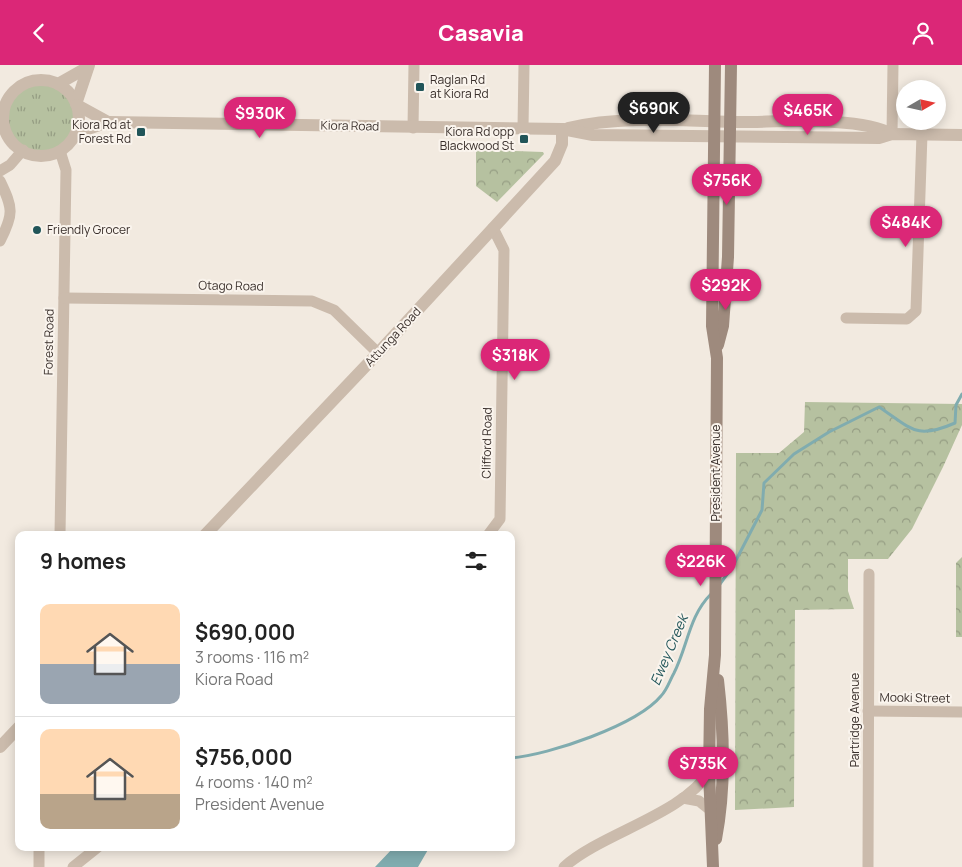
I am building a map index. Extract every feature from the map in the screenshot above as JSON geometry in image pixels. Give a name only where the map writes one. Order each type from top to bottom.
[{"type":"main road","name":"President Avenue","points":[[714,860],[709,809],[709,772],[710,709],[715,655],[716,573],[717,350],[712,326],[716,65]]},
{"type":"main road","name":"President Avenue","points":[[717,350],[723,326],[728,257],[731,65]]},
{"type":"main road","name":"President Avenue","points":[[714,860],[722,810],[722,713],[715,655]]},
{"type":"street","points":[[413,128],[414,65]]},
{"type":"street","points":[[524,65],[524,128]]},
{"type":"street","points":[[892,134],[893,65]]},
{"type":"street","points":[[58,84],[89,66]]},
{"type":"street","points":[[77,104],[72,96],[58,84],[46,80],[34,80],[22,85],[12,93],[3,105],[3,129],[22,150],[41,155],[60,151],[76,133],[79,122],[77,104],[89,66]]},
{"type":"street","name":"Kiora Road","points":[[77,104],[108,122]]},
{"type":"street","name":"Kiora Road","points":[[562,129],[594,122],[619,120],[714,121],[850,124],[881,128],[892,134]]},
{"type":"street","name":"Kiora Road","points":[[76,133],[108,122],[413,128],[524,128],[562,129],[593,135],[714,137],[879,138],[892,134],[962,135]]},
{"type":"street","name":"Attunga Road","points":[[209,531],[378,353],[554,161],[562,144],[562,129]]},
{"type":"street","points":[[846,319],[907,319],[916,311],[922,134]]},
{"type":"street","points":[[0,171],[10,165],[22,150]]},
{"type":"street","name":"Forest Road","points":[[60,151],[66,170],[60,531]]},
{"type":"street","points":[[0,181],[11,209],[9,223],[0,241]]},
{"type":"street","name":"Clifford Road","points":[[490,531],[500,519],[504,250],[493,228]]},
{"type":"street","name":"Otago Road","points":[[64,298],[312,301],[334,310],[378,353]]},
{"type":"street","name":"Partridge Avenue","points":[[868,867],[869,574]]},
{"type":"street","name":"Mooki Street","points":[[868,711],[962,712]]},
{"type":"street","points":[[0,747],[15,732]]},
{"type":"street","points":[[564,867],[683,798],[702,782],[709,772]]},
{"type":"street","points":[[683,798],[699,801],[709,809]]},
{"type":"street","points":[[39,851],[39,867]]},
{"type":"street","points":[[73,867],[93,851]]},
{"type":"green space","points":[[41,80],[55,83],[68,91],[76,104],[79,118],[76,132],[68,145],[55,153],[41,156],[27,153],[14,145],[6,132],[3,118],[6,104],[14,91],[27,83]]},
{"type":"green space","points":[[476,147],[492,150],[543,152],[544,154],[497,202],[476,186]]},
{"type":"green space","points":[[805,402],[962,404],[962,425],[912,529],[888,559],[848,559],[848,591],[854,609],[795,610],[794,807],[735,810],[736,453],[779,453],[804,432]]},
{"type":"green space","points":[[962,557],[962,637],[956,637],[956,563]]},
{"type":"water","points":[[390,851],[427,851],[418,867],[375,867]]},
{"type":"waterway","name":"Ewey Creek","points":[[720,584],[733,566],[762,510],[764,483],[794,454],[829,432],[879,407],[915,430],[931,431],[942,428],[955,423],[956,405],[962,394]]},
{"type":"waterway","name":"Ewey Creek","points":[[515,758],[547,751],[591,737],[613,728],[649,707],[667,688],[679,662],[693,621],[711,594]]},
{"type":"place","name":"Raglan Rd at Kiora Rd","points":[[420,87]]},
{"type":"place","name":"Kiora Rd at Forest Rd","points":[[141,132]]},
{"type":"place","name":"Kiora Rd opp Blackwood St","points":[[524,139]]},
{"type":"place","name":"Friendly Grocer","points":[[37,230]]}]
